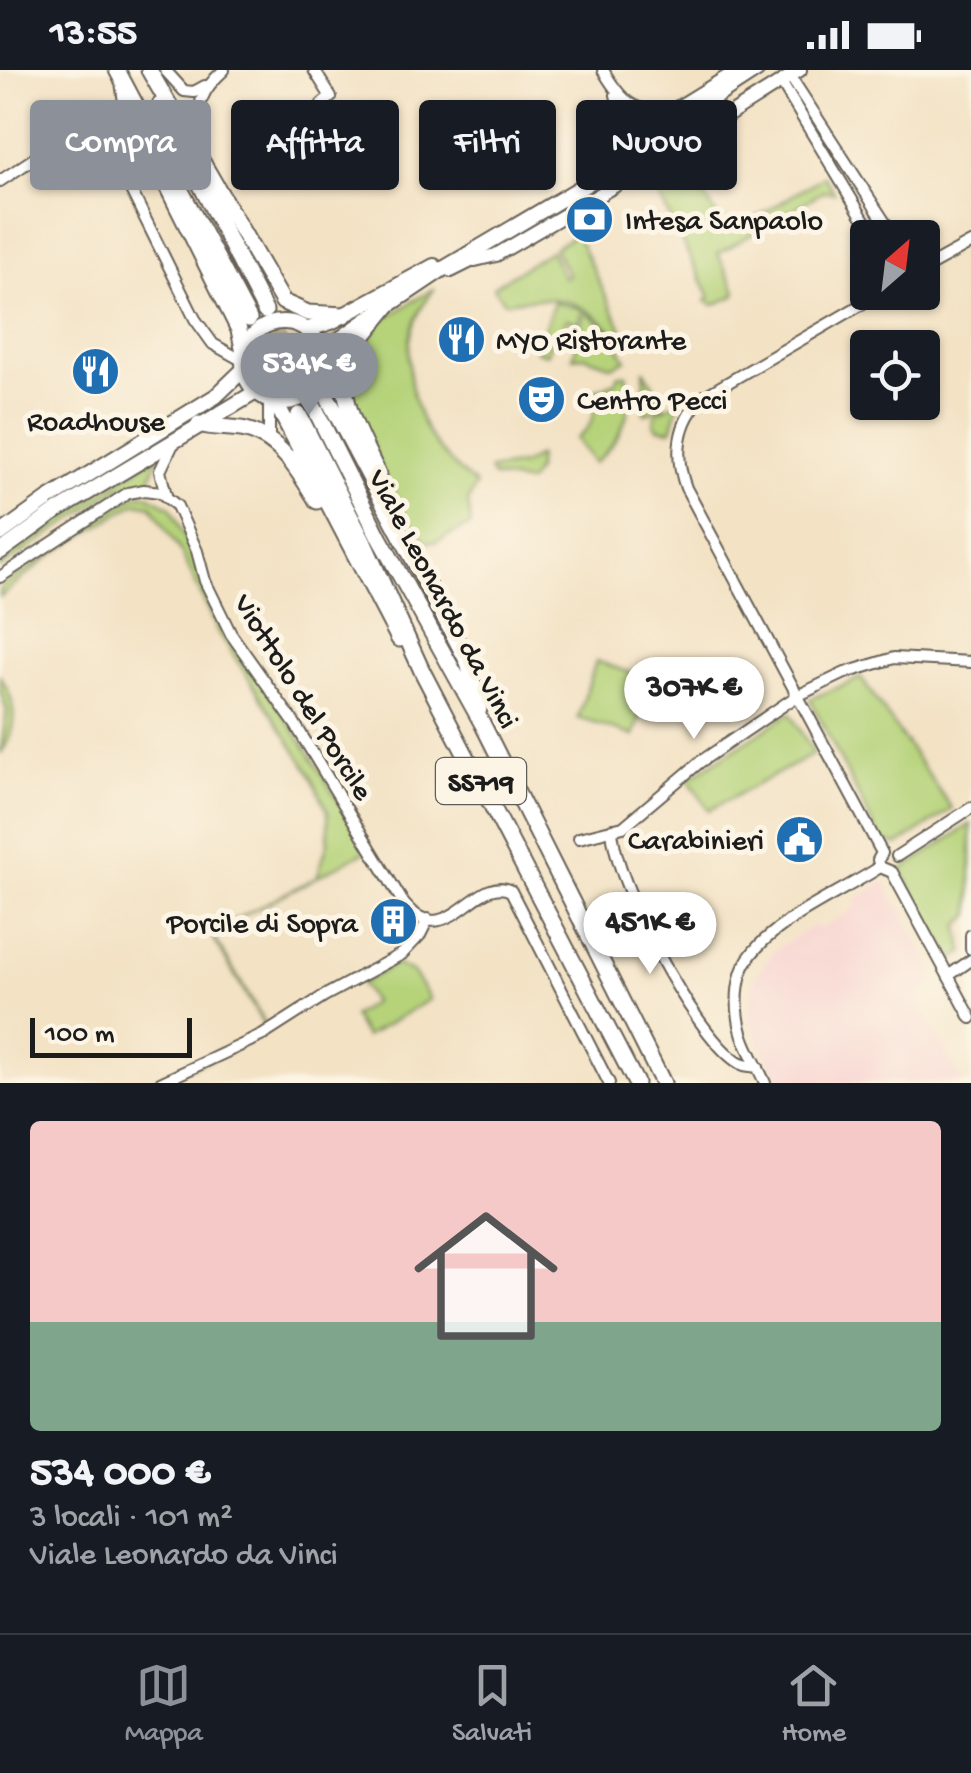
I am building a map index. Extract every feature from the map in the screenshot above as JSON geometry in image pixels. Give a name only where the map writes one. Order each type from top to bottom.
[{"type":"highway","points":[[148,70],[165,100]]},
{"type":"highway","points":[[148,70],[170,130],[264,310]]},
{"type":"highway","points":[[120,77],[248,318]]},
{"type":"highway","points":[[211,179],[282,302],[302,312],[344,315]]},
{"type":"highway","points":[[169,190],[239,330],[243,361]]},
{"type":"highway","points":[[273,286],[289,323]]},
{"type":"highway","points":[[392,515],[351,411],[345,381],[352,356],[394,303]]},
{"type":"highway","points":[[321,368],[322,388],[468,662],[482,722]]},
{"type":"highway","points":[[267,398],[401,642],[422,670]]},
{"type":"highway","name":"Viale Leonardo da Vinci","points":[[636,1083],[422,670],[306,411],[482,722],[663,1083]]},
{"type":"highway","points":[[199,424],[243,429],[279,447],[364,574]]},
{"type":"main road","points":[[691,100],[740,70]]},
{"type":"main road","points":[[0,552],[54,513],[199,424],[267,398],[300,398],[312,389],[321,368],[347,334],[442,270],[612,169],[637,148],[757,70]]},
{"type":"main road","points":[[306,330],[344,315],[498,230],[576,180]]},
{"type":"main road","points":[[0,534],[63,490],[216,396],[243,361],[252,337],[262,328],[289,323],[306,330],[320,347],[321,368]]},
{"type":"main road","points":[[243,361],[267,398]]},
{"type":"street","points":[[164,70],[184,91],[194,92],[224,70]]},
{"type":"street","points":[[314,70],[331,97],[327,100]]},
{"type":"street","points":[[603,70],[617,100]]},
{"type":"street","points":[[394,303],[471,261],[496,256],[790,76]]},
{"type":"street","points":[[790,76],[866,220]]},
{"type":"street","points":[[790,76],[883,220]]},
{"type":"street","points":[[200,100],[205,86]]},
{"type":"street","points":[[614,89],[626,100]]},
{"type":"street","points":[[0,181],[30,161]]},
{"type":"street","points":[[131,190],[195,320],[213,344],[243,361]]},
{"type":"street","points":[[940,260],[971,242]]},
{"type":"street","points":[[765,1083],[739,1020],[738,986],[747,960],[768,938],[880,867],[882,853],[686,488],[679,460],[680,440],[686,419],[711,391],[852,310]]},
{"type":"street","points":[[267,398],[269,440]]},
{"type":"street","points":[[167,496],[160,470],[176,439]]},
{"type":"street","points":[[0,577],[128,493],[152,490],[167,496]]},
{"type":"street","name":"Viottolo del Porcile","points":[[167,496],[181,514],[205,581],[231,634],[295,724],[404,904],[428,919]]},
{"type":"street","points":[[579,838],[622,828],[700,762],[797,696],[845,673],[894,658],[971,662]]},
{"type":"street","points":[[898,856],[971,808]]},
{"type":"street","points":[[612,830],[628,892],[659,954],[724,1050],[739,1064],[758,1067]]},
{"type":"street","points":[[882,853],[889,851],[898,856]]},
{"type":"street","points":[[892,872],[898,865],[898,856]]},
{"type":"street","points":[[880,867],[892,872],[971,1018]]},
{"type":"street","points":[[160,1083],[263,1035],[402,954],[420,936],[428,919],[450,917],[498,887],[508,889],[516,898],[610,1083]]},
{"type":"street","points":[[948,976],[970,957],[971,934]]},
{"type":"shaded area","points":[[884,881],[936,975],[917,1000],[963,1083],[778,1083],[750,1020],[756,975],[777,948],[816,924],[820,929],[856,907],[853,901]]},
{"type":"green space","points":[[824,176],[834,192],[824,191],[718,254],[736,291],[734,296],[714,305],[706,301],[710,297],[656,190],[701,190],[721,222],[754,219]]},
{"type":"green space","points":[[576,234],[622,329],[615,334],[577,305],[551,299],[504,302],[493,287],[550,251],[564,278],[569,276],[554,248]]},
{"type":"green space","points":[[435,288],[416,319],[410,339],[413,393],[431,437],[450,462],[476,485],[468,501],[471,525],[435,542],[426,542],[405,515],[385,477],[351,397],[350,371],[381,321]]},
{"type":"green space","points":[[554,302],[583,309],[579,323],[567,319],[561,337],[553,335],[547,354],[536,351]]},
{"type":"green space","points":[[586,311],[612,334],[626,360],[612,366],[584,356],[573,357]]},
{"type":"green space","points":[[644,369],[664,406],[645,414]]},
{"type":"green space","points":[[626,374],[629,400],[624,423],[612,445],[594,463],[576,439],[592,418],[593,391]]},
{"type":"green space","points":[[680,401],[671,430],[658,428],[654,423],[656,413]]},
{"type":"green space","points":[[157,456],[148,484],[121,487],[0,568],[0,559]]},
{"type":"green space","points":[[538,456],[536,471],[528,483],[493,477],[489,470],[522,465]]},
{"type":"green space","points":[[146,494],[171,507],[228,634],[305,746],[368,850],[317,877],[328,842],[328,812],[309,771],[218,631],[182,554],[152,506],[136,503],[50,556],[0,597],[0,587],[134,496]]},
{"type":"green space","points":[[596,661],[653,680],[634,736],[578,718]]},
{"type":"green space","points":[[0,676],[10,695],[13,725],[0,754],[7,711]]},
{"type":"green space","points":[[861,678],[952,809],[898,845],[879,837],[810,699]]},
{"type":"green space","points":[[790,713],[814,754],[709,810],[688,779]]},
{"type":"green space","points":[[971,824],[971,915],[959,925],[963,953],[953,960],[902,873]]},
{"type":"green space","points":[[211,934],[267,1027],[267,1030]]},
{"type":"green space","points":[[396,964],[413,973],[430,999],[365,1037],[353,1016],[373,1002],[361,984]]},
{"type":"green space","points":[[267,1030],[210,1059],[148,1083]]},
{"type":"tunnel","points":[[265,311],[314,407]]},
{"type":"tunnel","points":[[249,319],[299,415]]},
{"type":"place","name":"Intesa Sanpaolo","points":[[590,219]]},
{"type":"place","name":"MYO Ristorante","points":[[461,339]]},
{"type":"place","name":"Roadhouse","points":[[96,371]]},
{"type":"place","name":"Centro Pecci","points":[[542,399]]},
{"type":"place","name":"Carabinieri","points":[[799,839]]},
{"type":"place","name":"Porcile di Sopra","points":[[393,922]]}]
